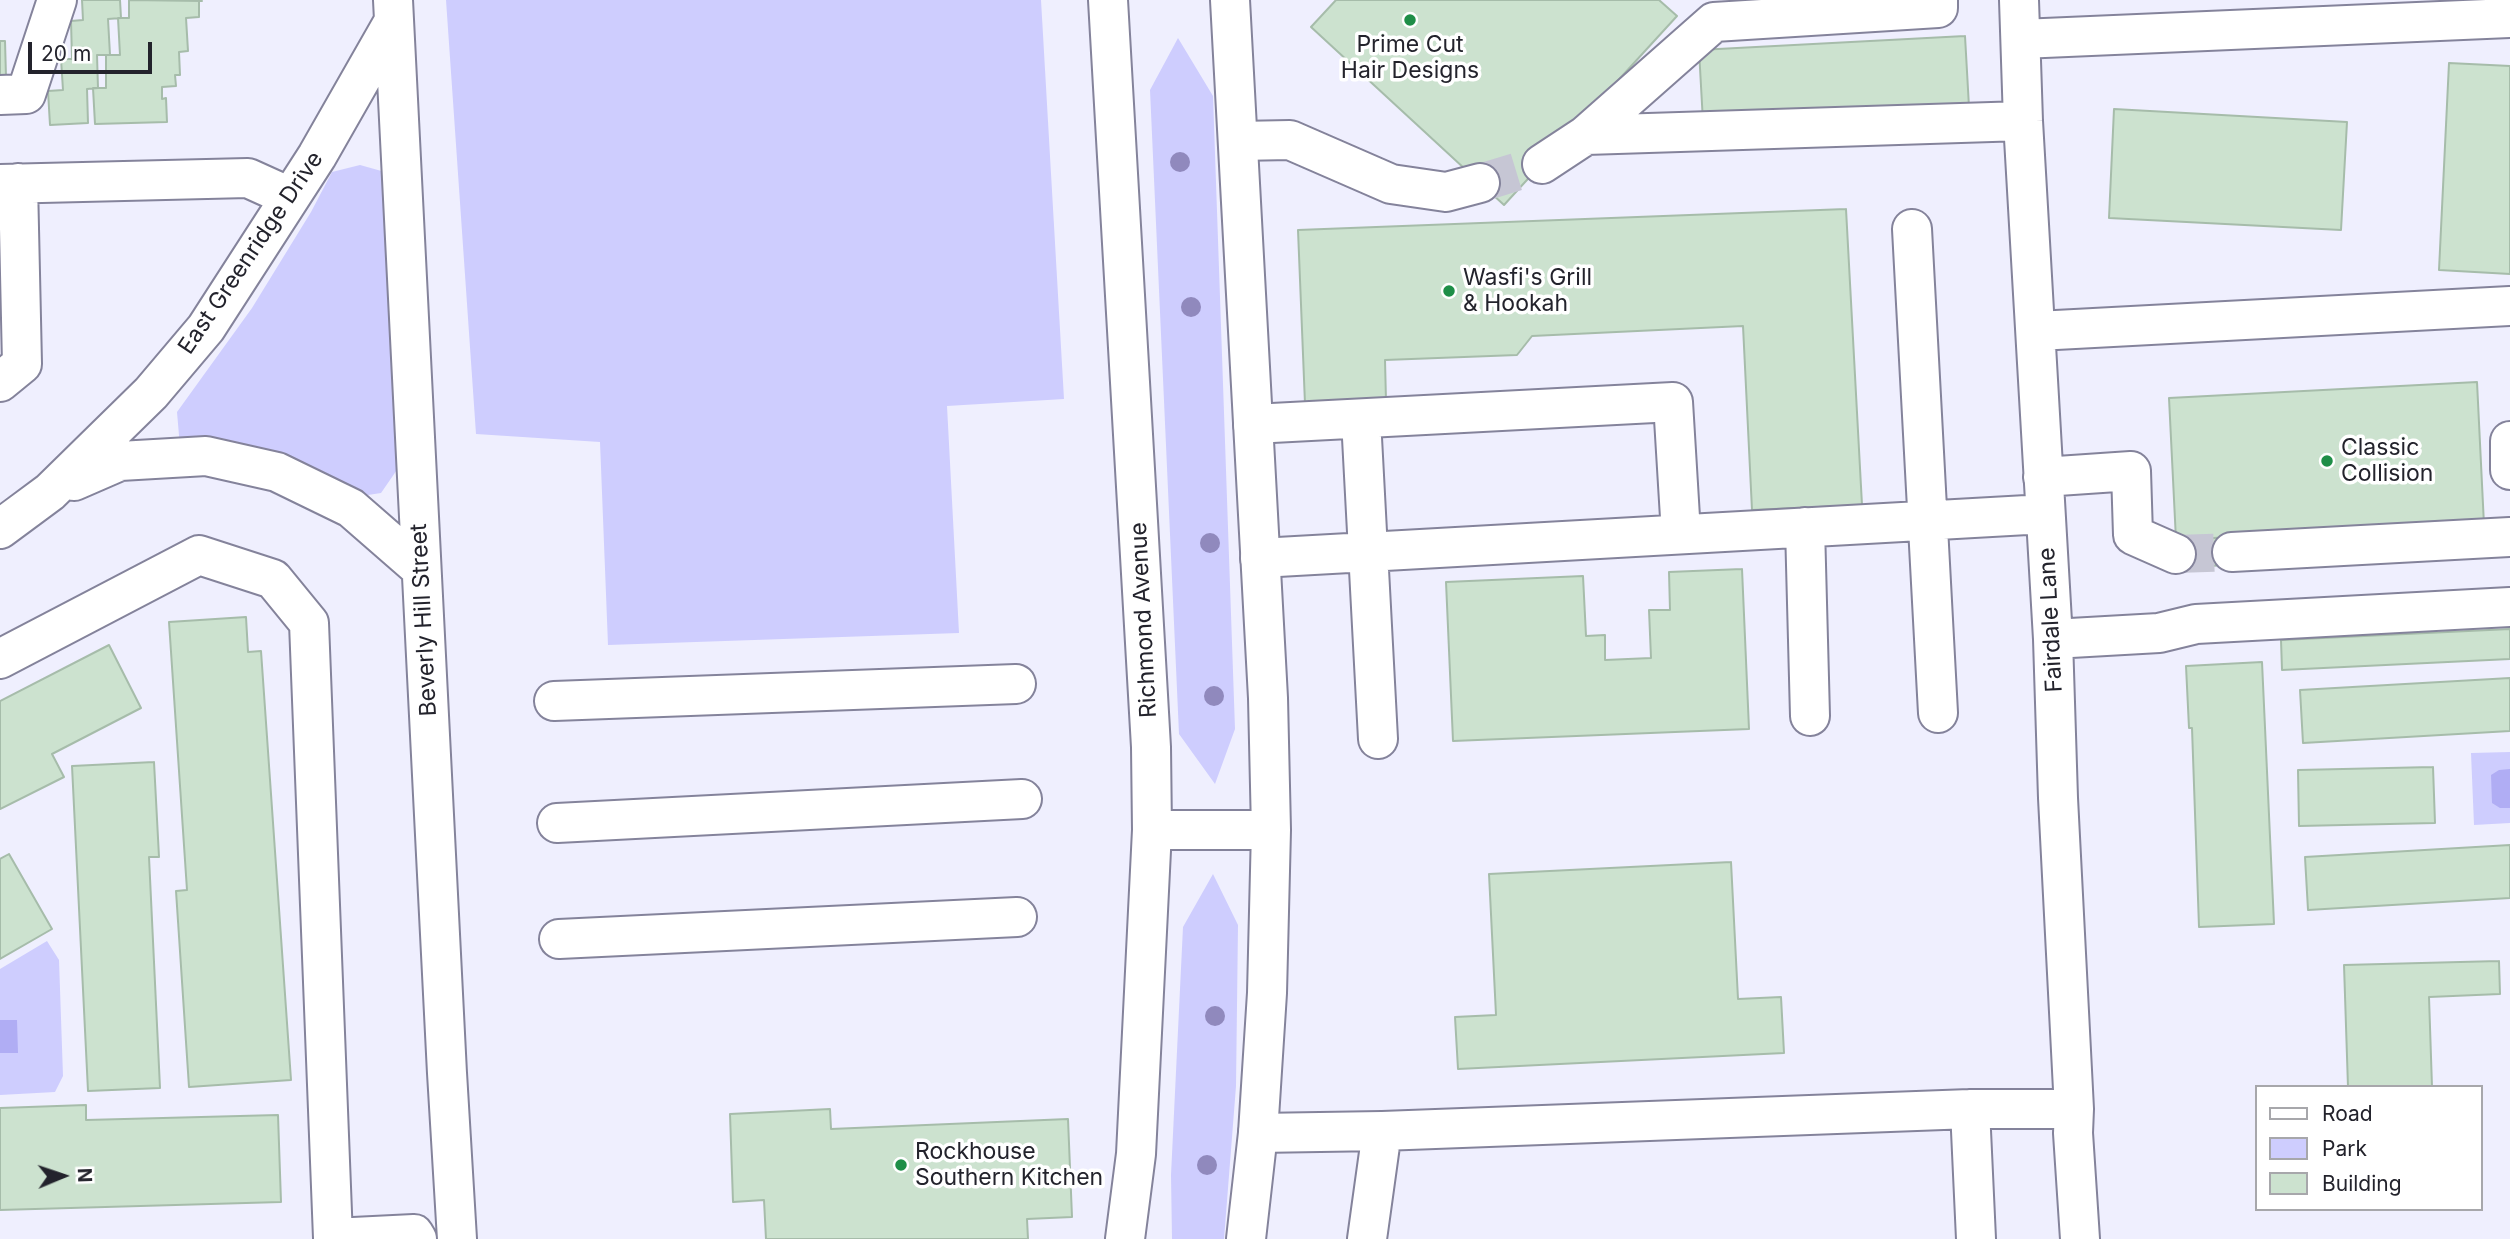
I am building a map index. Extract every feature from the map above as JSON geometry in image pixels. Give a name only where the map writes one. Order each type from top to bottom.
[{"type":"street","points":[[0,95],[26,94],[57,0]]},
{"type":"street","name":"Richmond Avenue","points":[[1108,0],[1151,747],[1153,830],[1136,1154],[1125,1239]]},
{"type":"street","points":[[1230,0],[1268,698],[1271,830],[1267,993],[1258,1133],[1246,1239]]},
{"type":"street","points":[[1542,164],[1586,135],[1713,11],[1938,8],[1938,0]]},
{"type":"street","name":"Fairdale Lane","points":[[2019,0],[2023,121],[2053,639],[2073,1133],[2080,1239]]},
{"type":"street","name":"East Greenridge Drive","points":[[0,529],[50,492],[152,393],[205,328],[317,156],[394,10]]},
{"type":"street","name":"Beverly Hill Street","points":[[394,10],[457,1239]]},
{"type":"street","points":[[2021,39],[2510,18]]},
{"type":"street","points":[[1586,135],[2023,121]]},
{"type":"street","points":[[1238,141],[1290,139],[1391,184],[1446,192],[1479,183]]},
{"type":"street","points":[[0,382],[22,364],[9,184],[248,178],[290,197]]},
{"type":"street","points":[[1912,229],[1938,713]]},
{"type":"street","points":[[2037,331],[2510,306]]},
{"type":"street","points":[[1253,424],[1673,402],[1681,534]]},
{"type":"street","points":[[1361,419],[1378,739]]},
{"type":"street","points":[[2510,441],[2510,470]]},
{"type":"street","name":"East Greenridge Drive","points":[[50,492],[120,461],[206,456],[277,472],[351,508],[421,569]]},
{"type":"street","points":[[1260,558],[1927,520],[2044,495],[2131,471],[2133,535],[2176,554]]},
{"type":"street","points":[[1805,527],[1810,716]]},
{"type":"street","points":[[2232,552],[2510,537]]},
{"type":"street","points":[[0,659],[199,555],[273,579],[309,623],[334,1238],[414,1234],[417,1239]]},
{"type":"street","points":[[2053,639],[2159,633],[2196,624],[2510,607]]},
{"type":"street","points":[[554,701],[1016,684]]},
{"type":"street","points":[[557,823],[1022,799]]},
{"type":"street","points":[[1153,830],[1271,830]]},
{"type":"street","points":[[559,939],[1017,916]]},
{"type":"street","points":[[1258,1133],[1382,1131],[1970,1109],[2074,1109]]},
{"type":"street","points":[[1970,1109],[1976,1239]]},
{"type":"street","points":[[1367,1239],[1382,1131]]},
{"type":"green space","points":[[446,0],[1041,0],[1064,399],[947,406],[959,633],[608,645],[600,442],[476,434]]},
{"type":"green space","points":[[1178,38],[1213,96],[1235,729],[1215,784],[1179,734],[1150,90]]},
{"type":"green space","points":[[360,165],[385,172],[401,464],[381,493],[368,495],[313,478],[180,447],[177,412],[252,308],[311,212],[332,172]]},
{"type":"green space","points":[[2510,752],[2510,823],[2474,825],[2471,753]]},
{"type":"green space","points":[[1213,874],[1238,925],[1236,1086],[1224,1239],[1172,1239],[1171,1175],[1183,927]]},
{"type":"green space","points":[[47,941],[59,960],[63,1076],[55,1092],[0,1095],[0,969]]},
{"type":"shaded area","points":[[2510,769],[2510,808],[2500,808],[2492,803],[2491,775],[2499,770]]},
{"type":"shaded area","points":[[0,1020],[17,1020],[18,1053],[0,1053]]},
{"type":"building","points":[[82,0],[120,0],[121,18],[108,19],[110,55],[97,55],[98,88],[87,89],[88,123],[50,125],[48,91],[63,90],[61,59],[72,59],[71,21],[83,20]]},
{"type":"building","points":[[129,0],[202,1],[199,1],[199,17],[186,18],[188,51],[179,52],[180,75],[175,75],[176,86],[162,87],[162,99],[166,98],[167,122],[95,124],[93,88],[106,88],[106,55],[120,55],[118,18],[129,18]]},
{"type":"building","points":[[1336,0],[1659,0],[1677,16],[1504,205],[1311,27]]},
{"type":"building","points":[[1965,36],[1969,107],[1703,122],[1699,50]]},
{"type":"building","points":[[0,41],[5,41],[6,77],[0,77]]},
{"type":"building","points":[[2449,63],[2510,66],[2510,274],[2439,270]]},
{"type":"building","points":[[2114,109],[2347,122],[2341,230],[2109,218]]},
{"type":"building","points":[[1846,209],[1862,505],[1752,510],[1743,326],[1532,336],[1517,355],[1385,360],[1386,401],[1305,404],[1298,230]]},
{"type":"building","name":"Classic Collision","points":[[2477,382],[2484,525],[2176,540],[2169,398]]},
{"type":"building","points":[[2232,537],[2233,565],[2178,567],[2176,540]]},
{"type":"building","points":[[1742,569],[1749,729],[1453,741],[1446,582],[1583,576],[1586,636],[1605,635],[1605,660],[1651,658],[1649,610],[1670,610],[1669,572]]},
{"type":"building","points":[[246,617],[248,652],[261,651],[291,1080],[189,1087],[176,891],[187,890],[169,622]]},
{"type":"building","points":[[2510,629],[2510,659],[2282,670],[2281,640]]},
{"type":"building","points":[[109,645],[141,708],[52,754],[64,777],[0,809],[0,701]]},
{"type":"building","points":[[2262,662],[2274,924],[2199,927],[2192,728],[2189,728],[2186,666]]},
{"type":"building","points":[[2510,678],[2510,731],[2303,743],[2300,690]]},
{"type":"building","points":[[154,762],[159,857],[149,857],[160,1088],[88,1091],[72,766]]},
{"type":"building","points":[[2433,767],[2435,823],[2299,826],[2298,770]]},
{"type":"building","points":[[2510,845],[2510,898],[2308,910],[2305,857]]},
{"type":"building","points":[[9,854],[52,929],[0,959],[0,859]]},
{"type":"building","points":[[1731,862],[1738,999],[1781,997],[1784,1053],[1458,1069],[1455,1017],[1496,1015],[1489,874]]},
{"type":"building","points":[[2499,961],[2500,994],[2429,997],[2432,1085],[2348,1085],[2344,965]]},
{"type":"building","points":[[86,1105],[86,1120],[278,1115],[281,1202],[0,1210],[0,1108]]},
{"type":"building","name":"Rockhouse Southern Kitchen","points":[[830,1109],[831,1129],[1068,1119],[1072,1217],[1027,1219],[1028,1239],[766,1239],[764,1200],[733,1202],[730,1114]]},
{"type":"tunnel","points":[[1480,183],[1542,164]]},
{"type":"tunnel","points":[[2176,554],[2232,552]]},
{"type":"place","name":"Prime Cut Hair Designs","points":[[1410,20]]},
{"type":"place","name":"Wasfi's Grill & Hookah","points":[[1449,291]]},
{"type":"place","name":"Classic Collision","points":[[2327,461]]},
{"type":"place","name":"Rockhouse Southern Kitchen","points":[[901,1165]]}]
